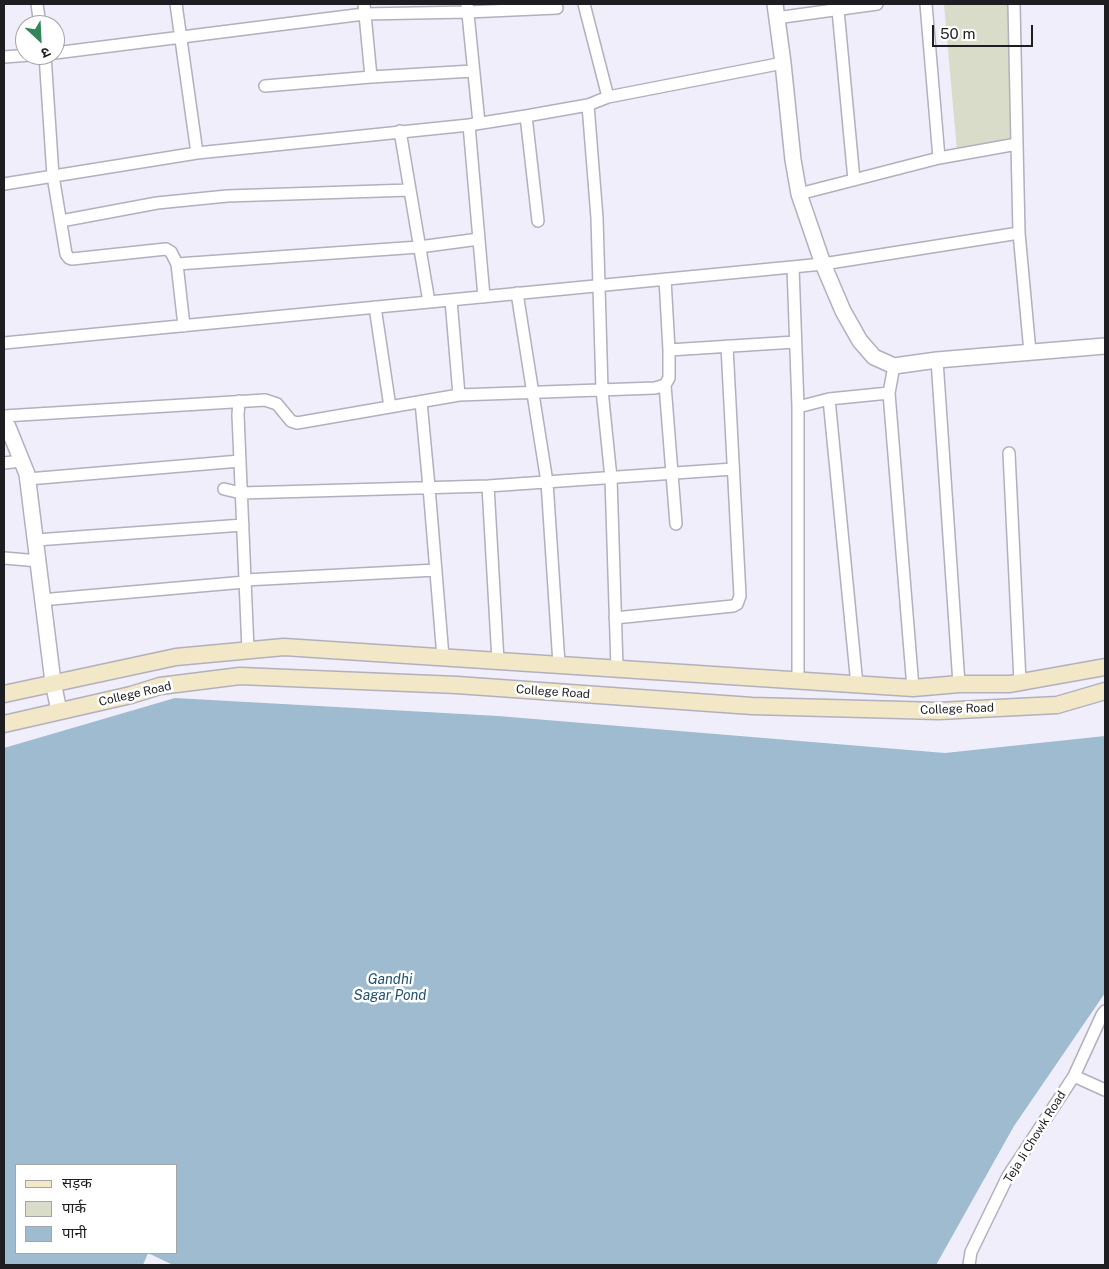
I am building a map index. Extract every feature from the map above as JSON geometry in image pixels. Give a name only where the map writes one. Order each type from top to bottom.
[{"type":"main road","name":"College Road","points":[[4,694],[176,657],[284,647],[559,664],[856,686],[888,685],[913,688],[959,684],[1010,684],[1105,667]]},
{"type":"main road","name":"College Road","points":[[4,724],[132,695],[160,686],[240,676],[457,685],[752,706],[939,711],[1057,705],[1105,691]]},
{"type":"street","points":[[176,4],[197,153]]},
{"type":"street","points":[[584,4],[608,97]]},
{"type":"street","points":[[877,4],[838,10],[775,11],[783,63],[793,160],[799,194],[822,264],[843,311],[860,341],[874,358],[894,366],[937,360],[1105,346]]},
{"type":"street","points":[[926,4],[939,158]]},
{"type":"street","points":[[1014,4],[1019,233],[1030,352]]},
{"type":"street","points":[[468,8],[473,71],[479,239],[484,297]]},
{"type":"street","points":[[65,52],[180,37],[364,9],[557,8]]},
{"type":"street","points":[[364,9],[371,77]]},
{"type":"street","points":[[838,10],[854,180]]},
{"type":"street","points":[[4,184],[197,153],[474,124],[526,116],[588,105],[608,97],[783,63]]},
{"type":"street","points":[[46,65],[52,176],[68,258],[166,250],[171,252],[177,264],[184,326]]},
{"type":"street","points":[[265,86],[473,71]]},
{"type":"street","points":[[588,105],[597,218],[602,390],[610,478],[617,668]]},
{"type":"street","points":[[526,116],[538,221]]},
{"type":"street","points":[[400,131],[429,302]]},
{"type":"street","points":[[799,194],[939,158],[1017,144]]},
{"type":"street","points":[[61,221],[157,203],[227,196],[410,190]]},
{"type":"street","points":[[4,343],[822,264],[1019,233]]},
{"type":"street","points":[[177,264],[419,247],[479,239]]},
{"type":"street","points":[[792,267],[798,407],[798,682]]},
{"type":"street","points":[[665,279],[669,350],[669,378],[665,385],[676,524]]},
{"type":"street","points":[[517,294],[546,482],[559,664]]},
{"type":"street","points":[[451,300],[459,395]]},
{"type":"street","points":[[376,307],[390,407]]},
{"type":"street","points":[[669,350],[795,342]]},
{"type":"street","points":[[616,618],[733,606],[737,604],[740,596],[727,346]]},
{"type":"street","points":[[937,360],[959,684]]},
{"type":"street","points":[[894,366],[889,393],[913,688]]},
{"type":"street","points":[[4,416],[269,400],[277,404],[291,421],[297,423],[459,395],[655,388],[665,385]]},
{"type":"street","points":[[798,407],[829,399],[889,393]]},
{"type":"street","points":[[829,399],[856,686]]},
{"type":"street","points":[[239,401],[238,415],[248,650]]},
{"type":"street","points":[[421,402],[430,487],[443,657]]},
{"type":"street","points":[[4,422],[8,427],[28,479],[53,682],[59,711]]},
{"type":"street","points":[[1009,453],[1020,682]]},
{"type":"street","points":[[4,463],[22,461]]},
{"type":"street","points":[[28,479],[240,461]]},
{"type":"street","points":[[224,489],[241,493],[488,486],[733,468]]},
{"type":"street","points":[[488,486],[498,661]]},
{"type":"street","points":[[36,540],[243,525]]},
{"type":"street","points":[[4,558],[39,561]]},
{"type":"street","points":[[52,599],[245,582],[245,580],[436,570]]},
{"type":"street","name":"Teja Ji Chowk Road","points":[[969,1265],[971,1252],[1008,1176],[1074,1076],[1105,1011]]},
{"type":"street","points":[[1074,1076],[1105,1090]]},
{"type":"green space","points":[[944,4],[1010,4],[1017,137],[957,151]]},
{"type":"water","name":"Gandhi Sagar Pond","points":[[175,698],[498,716],[945,753],[1105,736],[1105,993],[1014,1126],[936,1265],[173,1265],[150,1254],[178,1254],[178,1164],[15,1164],[15,1254],[148,1254],[143,1265],[4,1265],[4,748]]}]
